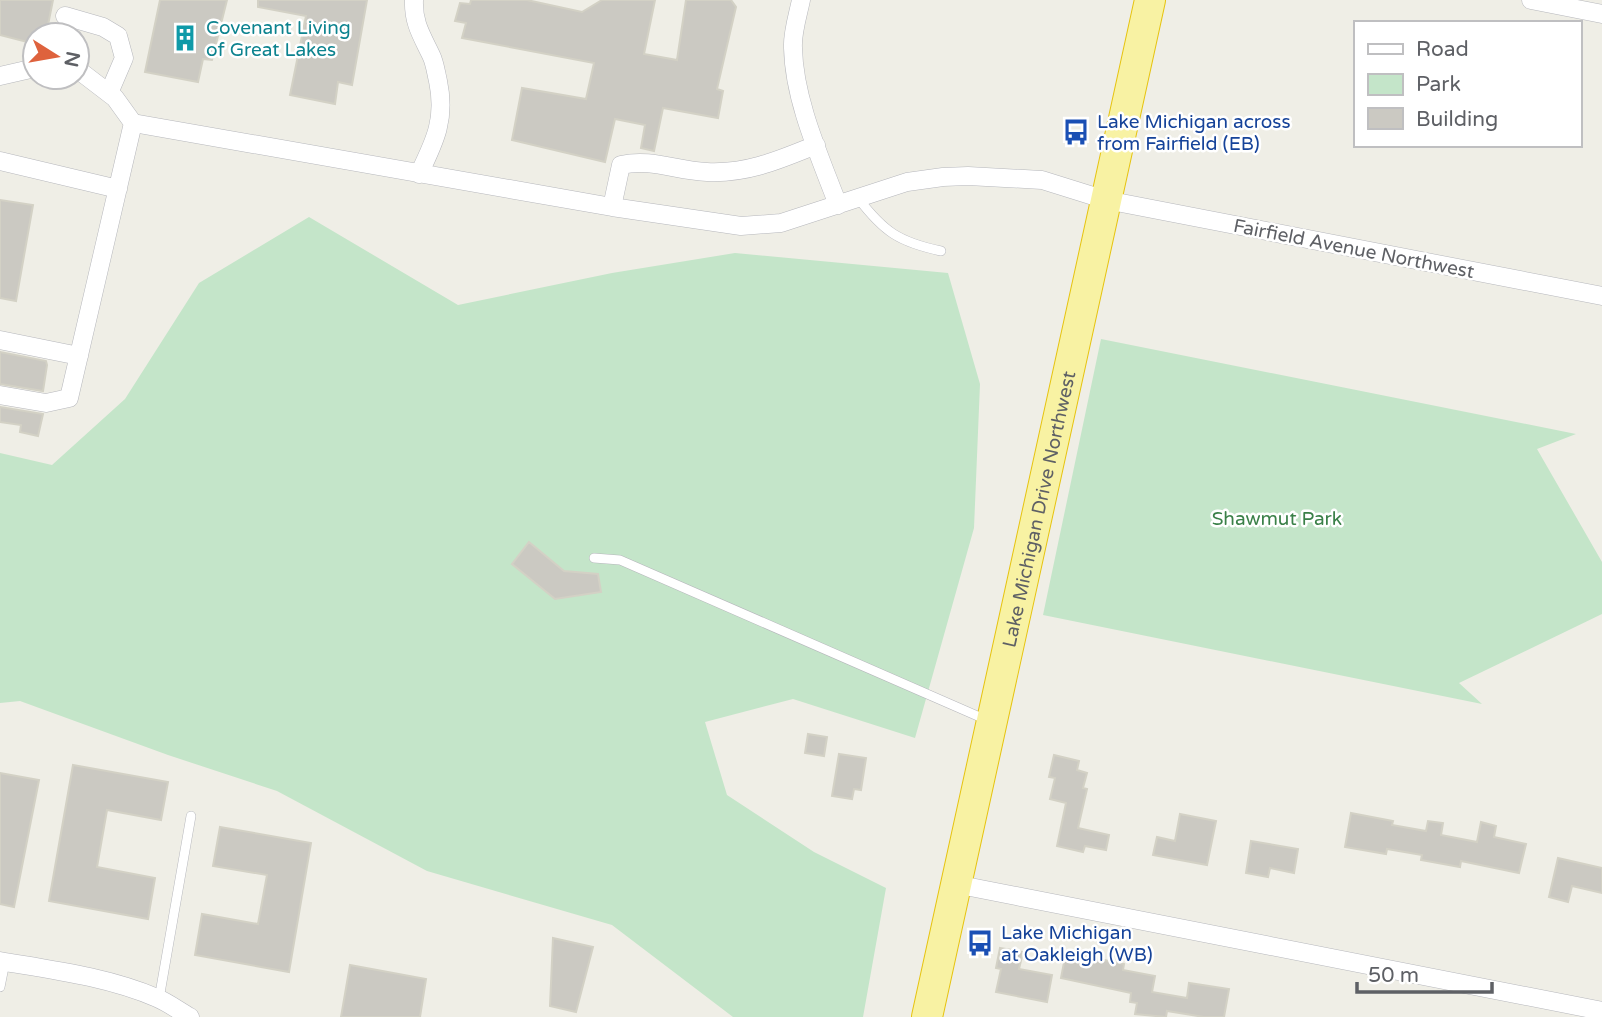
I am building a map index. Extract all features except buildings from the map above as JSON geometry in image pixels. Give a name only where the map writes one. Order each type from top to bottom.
[{"type":"highway","name":"Lake Michigan Drive Northwest","points":[[927,1017],[1150,0]]},
{"type":"street","points":[[414,0],[417,29],[433,59],[442,113],[436,140],[419,174]]},
{"type":"street","points":[[802,0],[792,47],[803,104],[838,205]]},
{"type":"street","points":[[1531,0],[1602,14]]},
{"type":"street","points":[[65,16],[103,27],[118,36],[124,58],[109,93]]},
{"type":"street","points":[[0,76],[21,71]]},
{"type":"street","points":[[0,395],[46,403],[69,398],[133,123],[115,98],[91,80]]},
{"type":"street","name":"Fairfield Avenue Northwest","points":[[133,123],[612,207],[741,226],[780,223],[908,182],[968,176],[1042,180],[1106,200],[1602,296]]},
{"type":"street","points":[[612,207],[621,166],[638,162],[705,172],[735,172],[764,166],[816,145]]},
{"type":"street","points":[[0,161],[118,189]]},
{"type":"street","points":[[0,340],[79,356]]},
{"type":"street","points":[[955,884],[1602,1011]]},
{"type":"street","points":[[2,961],[87,977],[159,999],[190,1017]]},
{"type":"lane","points":[[858,198],[874,219],[899,239],[941,251]]},
{"type":"lane","points":[[594,558],[620,560],[991,722]]},
{"type":"lane","points":[[159,999],[191,816]]},
{"type":"lane","points":[[0,987],[2,961]]},
{"type":"green space","points":[[309,217],[458,305],[612,273],[735,253],[948,273],[980,384],[974,528],[915,738],[793,699],[705,722],[727,795],[814,852],[886,888],[863,1017],[733,1017],[612,925],[427,871],[277,791],[20,701],[0,703],[0,453],[52,465],[125,399],[199,283]]},
{"type":"green space","name":"Shawmut Park","points":[[1101,339],[1576,434],[1537,449],[1602,562],[1602,614],[1459,683],[1482,704],[1043,615]]},
{"type":"place","name":"Covenant Living of Great Lakes","points":[[185,38]]},
{"type":"place","name":"Lake Michigan across from Fairfield (EB)","points":[[1076,132]]},
{"type":"place","name":"Lake Michigan at Oakleigh (WB)","points":[[980,943]]}]
